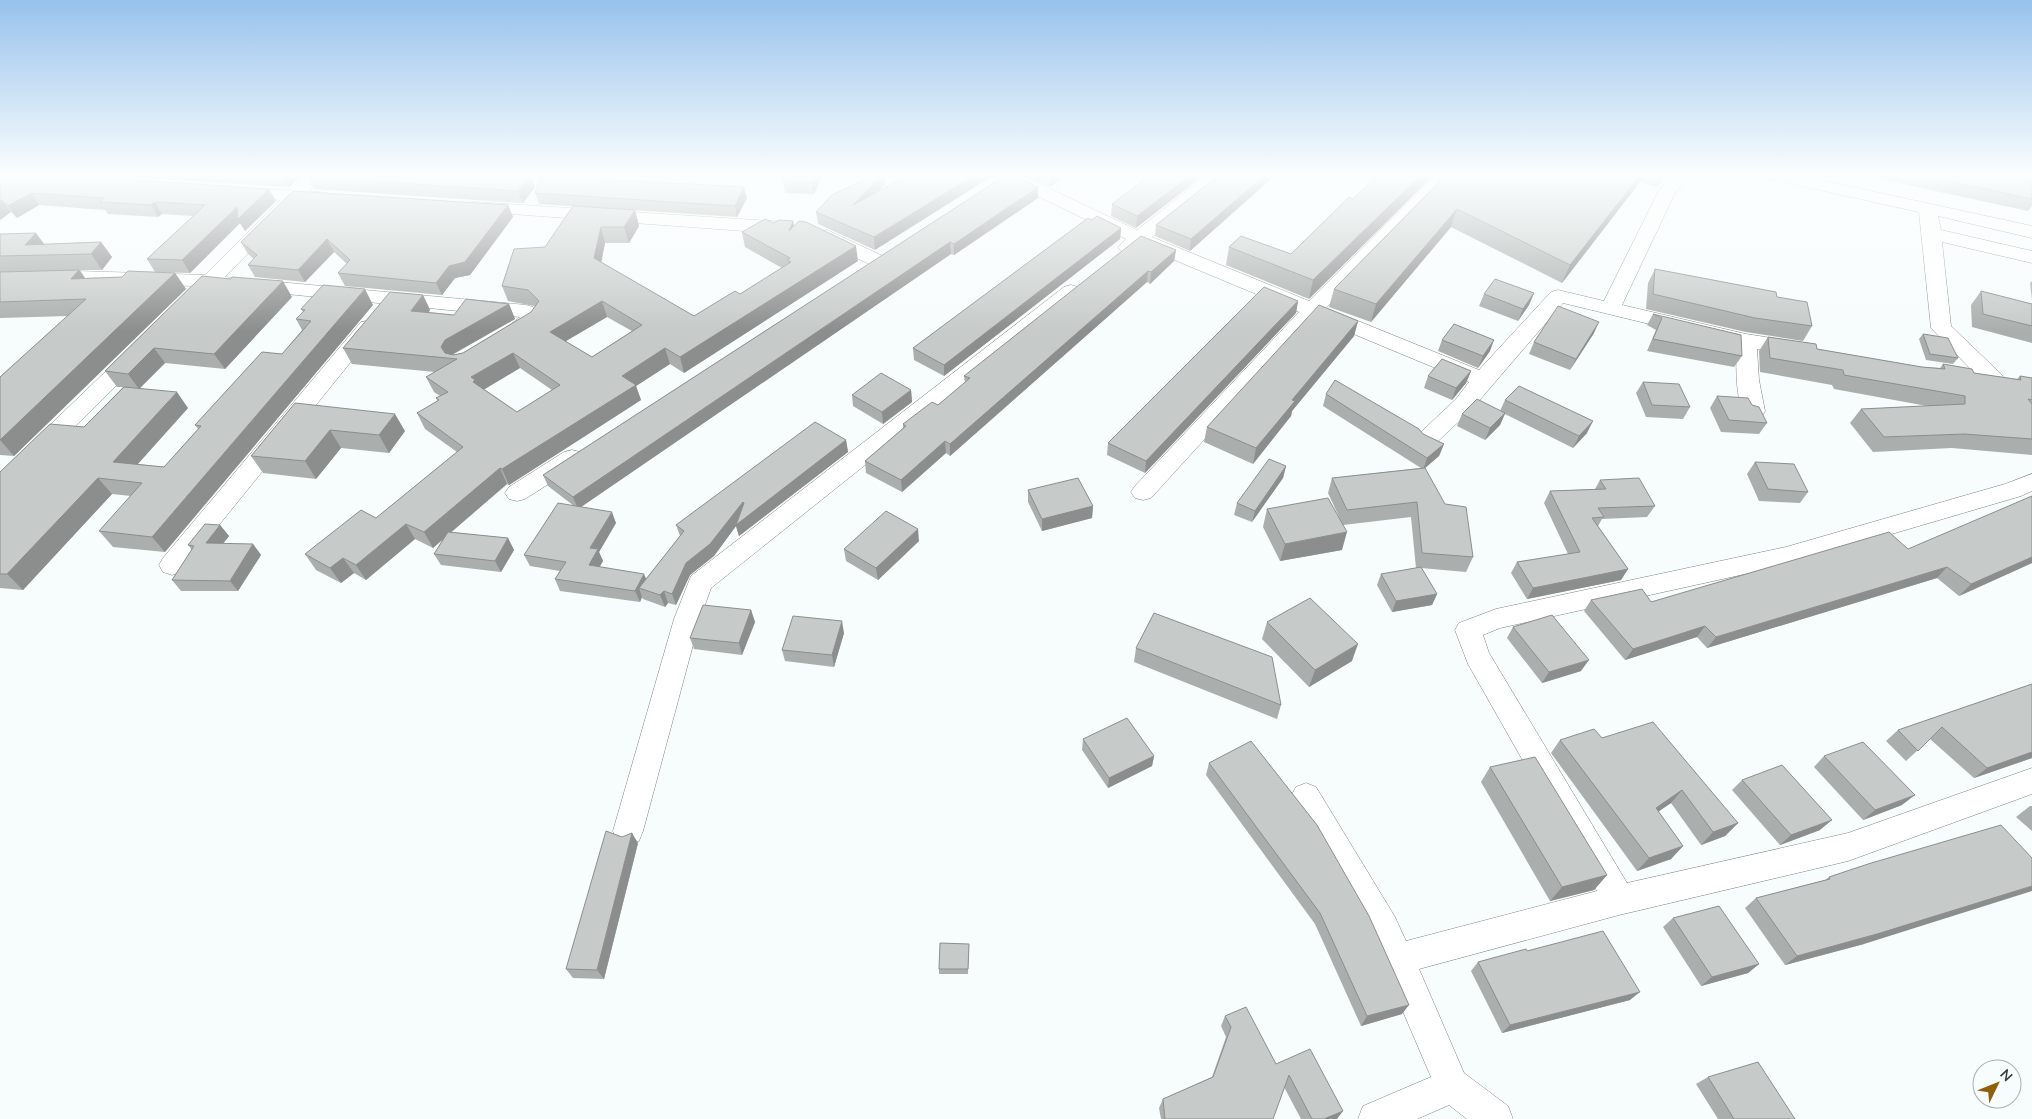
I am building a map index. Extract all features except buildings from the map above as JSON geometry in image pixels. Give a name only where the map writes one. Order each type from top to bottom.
[{"type":"street","points":[[189,301],[263,227]]},
{"type":"street","points":[[781,227],[808,229],[876,260]]},
{"type":"street","points":[[1114,227],[1311,311],[1483,380]]},
{"type":"street","points":[[1115,257],[1152,227]]},
{"type":"street","points":[[1143,492],[1311,311],[1394,227]]},
{"type":"street","points":[[1610,309],[1651,227]]},
{"type":"street","points":[[1931,227],[1941,328],[2003,381],[1965,375]]},
{"type":"street","points":[[2011,227],[2032,232]]},
{"type":"street","points":[[1932,234],[2032,257]]},
{"type":"street","points":[[0,280],[77,277],[210,281],[531,313],[533,317],[529,322],[495,342]]},
{"type":"street","points":[[628,831],[687,619],[700,583],[1084,282]]},
{"type":"street","points":[[1427,439],[1464,404],[1558,296],[1746,341],[1813,352]]},
{"type":"street","points":[[172,565],[392,298]]},
{"type":"street","points":[[1746,341],[1748,380],[1754,411]]},
{"type":"street","points":[[0,487],[147,342]]},
{"type":"street","points":[[517,493],[584,450]]},
{"type":"street","points":[[1619,900],[1477,656],[1468,630],[1496,619],[1786,556],[2013,490],[2032,482]]},
{"type":"street","points":[[1397,959],[1619,900],[1848,847],[2032,781]]},
{"type":"street","points":[[1306,796],[1384,928],[1452,1084],[1495,1119]]},
{"type":"street","points":[[1376,1119],[1452,1084]]}]
